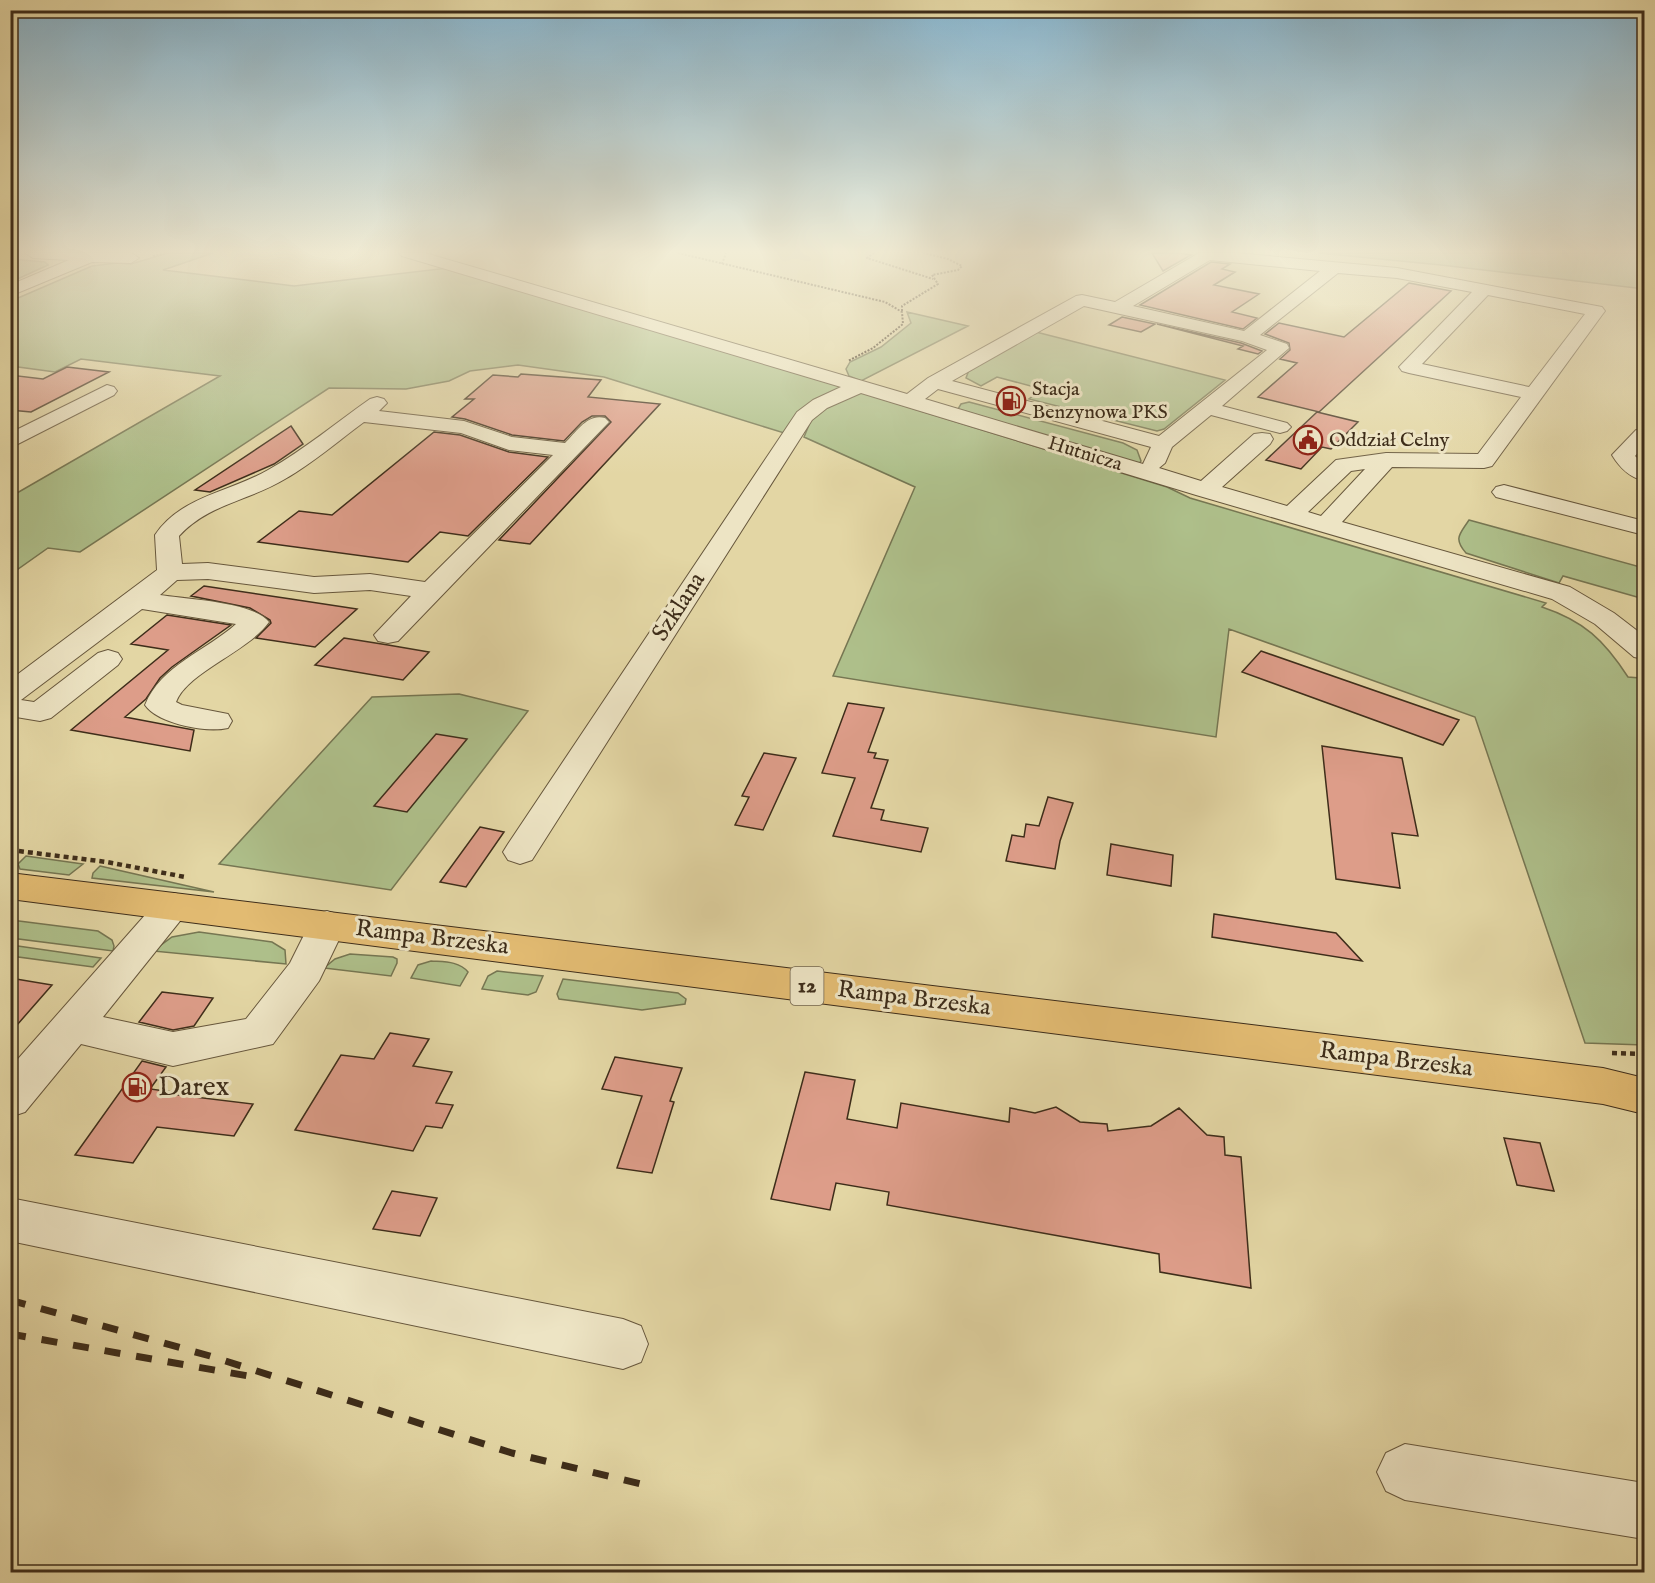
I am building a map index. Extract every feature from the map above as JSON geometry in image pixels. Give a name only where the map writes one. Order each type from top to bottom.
[{"type":"highway","name":"Rampa Brzeska","points":[[10,886],[1603,1086],[1644,1096]]},
{"type":"highway","name":"Rampa Brzeska","points":[[1603,1086],[1644,1083]]},
{"type":"street","name":"Hutnicza","points":[[662,327],[1204,490],[1561,593],[1592,609],[1633,639],[1644,651]]},
{"type":"street","points":[[909,402],[935,382],[1034,327]]},
{"type":"street","points":[[1151,474],[1163,444],[1280,348],[1247,337],[1202,327]]},
{"type":"street","points":[[1247,337],[1260,327]]},
{"type":"street","points":[[1448,327],[1409,367],[1535,394]]},
{"type":"street","points":[[1291,515],[1344,465],[1380,467],[1484,461],[1584,327]]},
{"type":"street","points":[[935,382],[1163,444]]},
{"type":"street","name":"Szklana","points":[[520,852],[804,416],[820,404],[860,386]]},
{"type":"street","points":[[10,442],[107,391]]},
{"type":"street","points":[[1204,490],[1271,433],[1206,408]]},
{"type":"street","points":[[170,572],[167,536],[178,523],[203,505],[246,491],[278,474],[369,409],[464,427],[509,443],[570,450]]},
{"type":"street","points":[[388,634],[598,422]]},
{"type":"street","points":[[1640,444],[1623,455],[1629,464],[1644,474]]},
{"type":"street","points":[[1326,525],[1380,467]]},
{"type":"street","points":[[1504,492],[1644,528]]},
{"type":"street","points":[[10,694],[157,585],[170,572],[208,571],[314,585],[370,582],[429,591]]},
{"type":"street","points":[[136,600],[237,615],[255,622],[232,642],[187,673],[161,697],[160,705],[173,713],[217,721]]},
{"type":"street","points":[[1592,609],[1644,632]]},
{"type":"street","points":[[10,707],[40,712],[108,658]]},
{"type":"street","points":[[10,1099],[174,906]]},
{"type":"street","points":[[72,1026],[173,1049],[259,1033],[305,971],[327,925]]},
{"type":"street","points":[[10,1219],[623,1344]]},
{"type":"street","points":[[1405,1472],[1644,1511]]},
{"type":"path","points":[[831,376],[847,361],[873,348],[899,327]]},
{"type":"green space","points":[[11,327],[648,327],[845,385],[806,406],[784,433],[604,377],[518,365],[470,371],[449,381],[406,389],[329,388],[80,552],[48,548],[11,574],[10,497],[220,376],[81,359],[55,372],[11,366]]},
{"type":"green space","points":[[906,327],[966,327],[861,381],[849,376],[846,369],[850,362],[881,347]]},
{"type":"green space","points":[[1036,332],[1225,380],[1164,429],[1157,431],[1029,399],[1042,389],[997,377],[981,386],[966,378],[969,370]]},
{"type":"green space","points":[[859,392],[1167,487],[1190,498],[1546,603],[1542,607],[1570,619],[1592,633],[1610,652],[1628,677],[1640,678],[1644,689],[1644,1045],[1585,1043],[1475,717],[1229,629],[1216,737],[833,676],[915,487],[804,437],[814,413]]},
{"type":"green space","points":[[969,402],[1123,443],[1137,450],[1141,461],[1139,464],[958,409],[961,404]]},
{"type":"green space","points":[[1469,520],[1644,568],[1644,599],[1563,576],[1559,583],[1466,553],[1459,536]]},
{"type":"green space","points":[[459,694],[528,711],[391,890],[219,864],[372,697]]},
{"type":"green space","points":[[26,856],[83,864],[69,875],[20,869],[18,864]]},
{"type":"green space","points":[[100,866],[214,892],[92,878],[93,873]]},
{"type":"green space","points":[[11,920],[98,931],[112,940],[113,951],[11,938]]},
{"type":"green space","points":[[199,932],[272,942],[285,950],[286,964],[153,951],[172,937]]},
{"type":"green space","points":[[11,945],[101,958],[93,967],[11,956]]},
{"type":"green space","points":[[350,954],[393,957],[397,959],[397,963],[391,976],[324,968],[335,959]]},
{"type":"green space","points":[[431,961],[456,964],[468,972],[460,986],[411,978],[418,965]]},
{"type":"green space","points":[[497,971],[543,976],[536,992],[528,995],[482,989],[488,976]]},
{"type":"green space","points":[[563,979],[678,993],[686,999],[685,1004],[642,1010],[559,999],[557,994]]},
{"type":"building","points":[[1118,327],[1150,327],[1141,332]]},
{"type":"building","points":[[1168,327],[1241,343],[1262,351],[1258,354],[1238,349],[1243,346]]},
{"type":"building","points":[[1274,327],[1297,327],[1344,337],[1356,327],[1412,327],[1319,412],[1258,397],[1297,363],[1280,359],[1290,350],[1289,343],[1265,334]]},
{"type":"building","points":[[67,367],[109,372],[31,412],[10,410],[10,375],[43,379]]},
{"type":"building","points":[[521,374],[601,380],[588,397],[660,404],[530,544],[499,540],[611,422],[605,416],[592,416],[582,422],[564,441],[512,435],[465,419],[452,417],[474,399],[465,399],[493,375],[518,377]]},
{"type":"building","name":"Oddział Celny","points":[[1317,412],[1358,422],[1331,449],[1322,447],[1301,469],[1266,460]]},
{"type":"building","points":[[291,426],[303,444],[274,464],[210,492],[195,490]]},
{"type":"building","points":[[434,432],[460,435],[509,452],[548,457],[468,536],[440,532],[408,562],[258,542],[299,511],[332,515]]},
{"type":"building","points":[[204,586],[357,609],[315,647],[256,638],[271,623],[270,620],[250,608],[191,596]]},
{"type":"building","points":[[167,615],[231,625],[172,667],[160,678],[146,699],[125,717],[194,730],[190,751],[71,730],[168,650],[131,644]]},
{"type":"building","points":[[344,638],[429,652],[403,680],[315,665]]},
{"type":"building","points":[[1261,651],[1459,720],[1443,745],[1242,672]]},
{"type":"building","points":[[848,703],[884,708],[868,752],[876,753],[874,758],[888,760],[871,808],[884,810],[881,820],[928,828],[921,852],[833,836],[855,778],[822,773]]},
{"type":"building","points":[[436,734],[467,739],[407,812],[374,806]]},
{"type":"building","points":[[1322,746],[1402,758],[1418,836],[1392,833],[1400,888],[1336,879]]},
{"type":"building","points":[[764,753],[796,758],[763,830],[735,825],[749,797],[742,796]]},
{"type":"building","points":[[1048,797],[1073,803],[1060,841],[1055,869],[1006,861],[1012,835],[1024,837],[1026,824],[1039,826]]},
{"type":"building","points":[[480,827],[504,832],[466,887],[440,882]]},
{"type":"building","points":[[1111,844],[1173,855],[1171,886],[1107,875]]},
{"type":"building","points":[[1214,914],[1336,933],[1362,961],[1212,937]]},
{"type":"building","points":[[10,978],[52,985],[10,1033]]},
{"type":"building","points":[[162,992],[213,998],[194,1026],[173,1030],[139,1022]]},
{"type":"building","points":[[390,1033],[429,1039],[413,1066],[452,1072],[436,1103],[453,1105],[442,1128],[426,1126],[413,1151],[295,1130],[341,1055],[374,1059]]},
{"type":"building","points":[[615,1057],[682,1068],[670,1101],[674,1102],[652,1173],[617,1168],[642,1096],[602,1089]]},
{"type":"building","points":[[142,1061],[166,1067],[150,1089],[180,1093],[178,1095],[253,1104],[234,1136],[157,1127],[133,1163],[75,1155]]},
{"type":"building","points":[[805,1072],[855,1080],[847,1119],[897,1128],[901,1103],[1009,1122],[1010,1108],[1035,1113],[1056,1107],[1080,1122],[1107,1124],[1108,1131],[1151,1126],[1179,1108],[1207,1135],[1224,1137],[1225,1155],[1241,1157],[1251,1288],[1160,1272],[1159,1254],[887,1205],[889,1192],[836,1183],[830,1210],[771,1199]]},
{"type":"building","points":[[1504,1138],[1540,1143],[1554,1191],[1517,1185]]},
{"type":"building","points":[[392,1191],[437,1198],[420,1236],[373,1229]]},
{"type":"railway","points":[[10,1300],[210,1356],[512,1453],[649,1486]]},
{"type":"railway","points":[[10,1334],[254,1377]]},
{"type":"place","name":"Stacja Benzynowa PKS","points":[[1011,401]]},
{"type":"place","name":"Oddział Celny","points":[[1308,440]]},
{"type":"place","name":"Darex","points":[[137,1087]]}]
